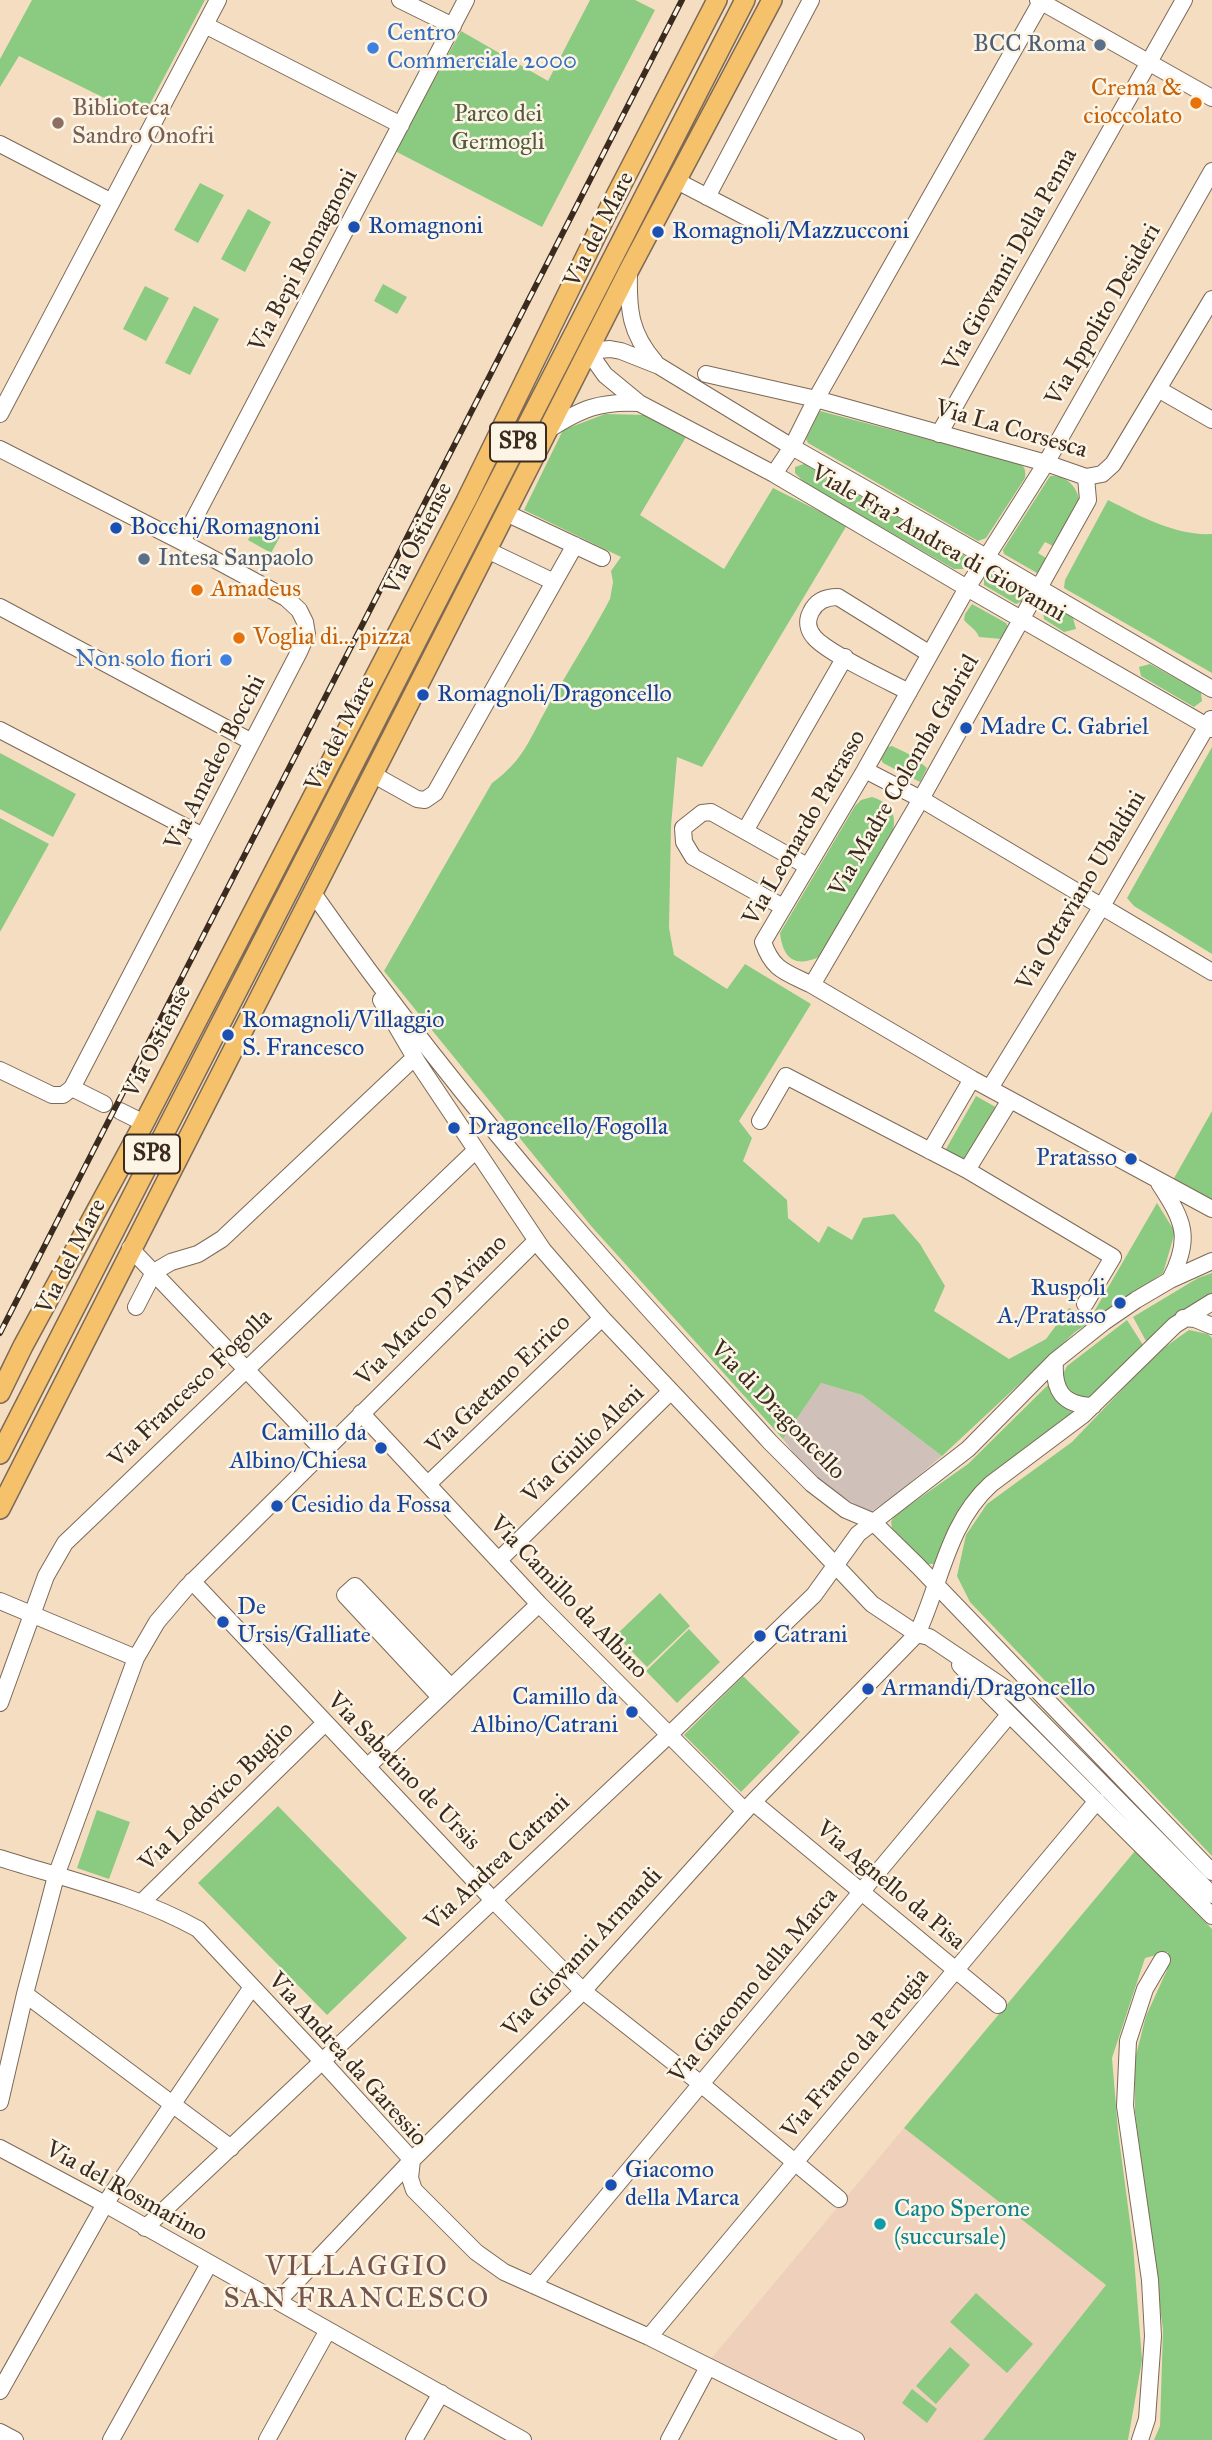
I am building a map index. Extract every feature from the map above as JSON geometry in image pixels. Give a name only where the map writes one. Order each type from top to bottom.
[{"type":"main road","name":"Via Ostiense","points":[[0,1393],[144,1123],[466,501],[609,209],[717,0]]},
{"type":"main road","name":"Via del Mare","points":[[0,1451],[745,0]]},
{"type":"main road","points":[[0,1509],[629,270],[772,0]]},
{"type":"street","points":[[0,414],[218,0]]},
{"type":"street","points":[[400,0],[453,26]]},
{"type":"street","name":"Via Bepi Romagnoni","points":[[182,542],[466,0]]},
{"type":"street","points":[[707,197],[811,0]]},
{"type":"street","name":"Via Giovanni Della Penna","points":[[939,434],[1184,0]]},
{"type":"street","points":[[774,474],[792,447],[816,399],[1040,1],[1212,98]]},
{"type":"street","points":[[205,25],[401,125]]},
{"type":"street","points":[[0,144],[110,201]]},
{"type":"street","name":"Via Ippolito Desideri","points":[[967,589],[1046,463],[1212,171]]},
{"type":"street","points":[[677,181],[771,230]]},
{"type":"street","name":"Viale Fra' Andrea di Giovanni","points":[[629,270],[629,308],[633,325],[639,341],[659,366]]},
{"type":"street","name":"Via La Corsesca","points":[[706,374],[816,399],[1046,463],[1086,477],[1102,474],[1113,464],[1212,299]]},
{"type":"street","name":"Viale Fra' Andrea di Giovanni","points":[[588,351],[621,351],[659,366],[792,447],[986,556],[1212,690]]},
{"type":"street","name":"Viale Fra' Andrea di Giovanni","points":[[588,351],[604,376],[639,403],[774,474],[967,589],[1210,724]]},
{"type":"street","points":[[1158,389],[1212,420]]},
{"type":"street","name":"Viale Fra' Andrea di Giovanni","points":[[548,430],[576,413],[597,405],[612,402],[639,403]]},
{"type":"street","name":"Via Amedeo Bocchi","points":[[0,449],[286,598],[299,610],[305,622],[304,643],[72,1088]]},
{"type":"street","name":"Via Madre Colomba Gabriel","points":[[811,985],[921,799],[1088,500],[1086,477]]},
{"type":"street","points":[[506,513],[602,558]]},
{"type":"street","points":[[374,775],[417,799],[425,800],[435,793],[575,545]]},
{"type":"street","points":[[487,550],[554,582]]},
{"type":"street","name":"Via Leonardo Patrasso","points":[[967,589],[763,943],[770,961],[972,1079],[1212,1209]]},
{"type":"street","points":[[909,692],[820,643],[809,629],[812,609],[824,599],[838,597],[930,654]]},
{"type":"street","points":[[0,607],[252,742]]},
{"type":"street","points":[[745,831],[845,657]]},
{"type":"street","name":"Via Ottaviano Ubaldini","points":[[990,1088],[1210,724]]},
{"type":"street","points":[[0,730],[203,836]]},
{"type":"street","points":[[864,771],[921,799],[1212,972]]},
{"type":"street","points":[[783,907],[693,857],[682,835],[683,828],[702,813],[711,812],[807,866]]},
{"type":"street","name":"Via di Dragoncello","points":[[313,893],[443,1067],[545,1192],[770,1442],[825,1495],[846,1510],[872,1521],[937,1585],[1212,1872]]},
{"type":"street","name":"Via di Dragoncello","points":[[348,943],[414,1058],[536,1241],[602,1318],[872,1604],[917,1634],[929,1637],[946,1651],[1212,1916]]},
{"type":"street","points":[[136,1307],[154,1272],[171,1262],[206,1250],[222,1238],[414,1058]]},
{"type":"street","points":[[0,1070],[52,1095],[63,1096],[72,1088],[104,1104]]},
{"type":"street","points":[[761,1121],[786,1076],[967,1170],[1112,1257],[1085,1304]]},
{"type":"street","points":[[929,1151],[972,1079]]},
{"type":"street","points":[[967,1170],[1010,1100]]},
{"type":"street","points":[[120,1111],[144,1123]]},
{"type":"street","name":"Via Francesco Fogolla","points":[[0,1703],[48,1571],[65,1543],[475,1150]]},
{"type":"street","name":"Via Leonardo Patrasso","points":[[1158,1181],[1178,1211],[1184,1230],[1180,1259],[1170,1280]]},
{"type":"street","name":"Via Marco D'Aviano","points":[[0,2102],[56,1876],[136,1658],[157,1622],[192,1581],[536,1241]]},
{"type":"street","points":[[131,1248],[323,1450]]},
{"type":"street","name":"Via Andrea Catrani","points":[[145,2228],[814,1595],[851,1542],[872,1521],[929,1481],[968,1449],[1055,1361],[1104,1322],[1170,1280],[1212,1261]]},
{"type":"street","name":"Via Giovanni Armandi","points":[[278,2301],[412,2160],[583,1991],[749,1807],[917,1634],[931,1605],[953,1537],[973,1502],[990,1484],[1065,1430],[1093,1406],[1151,1346],[1183,1318],[1212,1302]]},
{"type":"street","name":"Via Gaetano Errico","points":[[428,1484],[602,1318]]},
{"type":"street","points":[[1183,1318],[1195,1319],[1212,1326]]},
{"type":"street","points":[[1055,1361],[1055,1384],[1062,1395],[1076,1404],[1093,1406]]},
{"type":"street","name":"Via Giulio Aleni","points":[[499,1560],[670,1392]]},
{"type":"street","name":"Via Camillo da Albino","points":[[361,1413],[539,1604],[670,1734],[749,1807]]},
{"type":"street","name":"Via Sabatino de Ursis","points":[[192,1581],[492,1899],[583,1991],[701,2084],[839,2199]]},
{"type":"street","points":[[355,1586],[446,1692],[345,1595],[355,1586]]},
{"type":"street","points":[[0,1601],[136,1658]]},
{"type":"street","points":[[367,1766],[539,1604]]},
{"type":"street","name":"Via di Dragoncello","points":[[946,1651],[968,1662],[1015,1695],[1212,1895]]},
{"type":"street","name":"Via Giacomo della Marca","points":[[533,2285],[1009,1714]]},
{"type":"street","name":"Via Lodovico Buglio","points":[[141,1903],[325,1723]]},
{"type":"street","name":"Via Franco da Perugia","points":[[649,2337],[1097,1801]]},
{"type":"street","name":"Via Agnello da Pisa","points":[[749,1807],[862,1892],[998,2005]]},
{"type":"street","name":"Via Andrea da Garessio","points":[[0,1857],[141,1903],[174,1915],[198,1929],[412,2160],[410,2178],[414,2190],[489,2263],[649,2337],[854,2440]]},
{"type":"street","points":[[1140,2440],[1147,2418],[1153,2336],[1150,2280],[1125,2106],[1128,2041],[1145,1989],[1161,1960]]},
{"type":"street","points":[[0,2392],[105,2204],[252,1987]]},
{"type":"street","points":[[25,1994],[231,2148]]},
{"type":"street","name":"Via del Rosmarino","points":[[0,2148],[105,2204],[523,2440]]},
{"type":"street","points":[[111,2440],[209,2264]]},
{"type":"street","points":[[267,2440],[328,2330]]},
{"type":"street","points":[[669,2440],[708,2367]]},
{"type":"street","points":[[414,2440],[441,2393]]},
{"type":"street","points":[[0,2432],[15,2440]]},
{"type":"shaded area","points":[[821,1383],[862,1395],[942,1456],[869,1513],[811,1476],[783,1439]]},
{"type":"shaded area","points":[[904,2128],[1106,2285],[983,2440],[869,2440],[710,2360]]},
{"type":"green space","points":[[32,0],[205,0],[143,117],[19,56],[0,87],[0,59]]},
{"type":"green space","name":"Parco dei Germogli","points":[[590,0],[635,0],[655,10],[542,227],[395,151],[461,31],[548,81]]},
{"type":"green space","points":[[200,183],[224,195],[198,243],[174,230]]},
{"type":"green space","points":[[248,209],[271,222],[245,272],[221,259]]},
{"type":"green space","points":[[383,284],[407,297],[397,314],[374,301]]},
{"type":"green space","points":[[145,286],[169,298],[146,341],[123,329]]},
{"type":"green space","points":[[194,306],[219,319],[190,375],[165,363]]},
{"type":"green space","points":[[820,411],[1018,463],[1024,469],[1025,478],[986,538],[978,541],[808,443],[806,439]]},
{"type":"green space","points":[[605,414],[647,415],[686,437],[640,515],[724,569],[773,488],[847,525],[702,767],[677,757],[671,826],[669,928],[674,955],[727,989],[745,964],[811,1004],[739,1121],[752,1138],[743,1161],[787,1200],[788,1218],[819,1243],[828,1226],[852,1240],[863,1218],[894,1214],[920,1244],[945,1286],[934,1311],[1009,1359],[1046,1339],[1069,1308],[1091,1317],[1157,1203],[1175,1232],[1163,1273],[1075,1332],[942,1456],[862,1395],[821,1383],[783,1439],[592,1227],[384,971],[492,783],[512,766],[525,748],[610,599],[613,582],[611,571],[621,557],[524,510],[563,430]]},
{"type":"green space","points":[[804,464],[965,556],[965,569],[954,569],[806,484],[795,473],[795,467]]},
{"type":"green space","points":[[1050,476],[1069,482],[1079,499],[1057,548],[1045,542],[1038,553],[1049,560],[1040,573],[1037,573],[1004,554],[1003,550]]},
{"type":"green space","points":[[1108,500],[1172,528],[1212,534],[1212,673],[1064,588],[1065,580]]},
{"type":"green space","points":[[257,523],[281,535],[271,553],[248,540]]},
{"type":"green space","points":[[994,573],[1024,590],[1025,600],[1016,604],[984,585],[984,578]]},
{"type":"green space","points":[[972,604],[1006,623],[1008,627],[1002,639],[979,637],[964,620]]},
{"type":"green space","points":[[1053,605],[1073,618],[1076,629],[1064,632],[1044,619],[1043,612]]},
{"type":"green space","points":[[1150,664],[1197,690],[1201,693],[1202,701],[1194,707],[1141,676],[1139,667]]},
{"type":"green space","points":[[892,746],[913,756],[927,768],[920,782],[883,763],[881,759],[888,747]]},
{"type":"green space","points":[[1212,747],[1212,954],[1134,906],[1127,898]]},
{"type":"green space","points":[[0,753],[76,794],[53,837],[0,809]]},
{"type":"green space","points":[[872,797],[887,805],[893,813],[893,830],[819,957],[796,961],[784,949],[780,933],[855,806],[861,800]]},
{"type":"green space","points":[[0,818],[49,844],[0,932]]},
{"type":"green space","points":[[976,1096],[999,1109],[968,1162],[946,1149]]},
{"type":"green space","points":[[1212,1111],[1212,1201],[1173,1180]]},
{"type":"green space","points":[[1212,1273],[1212,1299],[1200,1304],[1146,1341],[1133,1317],[1198,1278]]},
{"type":"green space","points":[[1127,1320],[1143,1345],[1094,1400],[1072,1399],[1061,1378],[1067,1366]]},
{"type":"green space","points":[[1189,1330],[1208,1334],[1212,1338],[1212,1856],[970,1602],[957,1576],[966,1535],[987,1504],[1072,1442],[1158,1352]]},
{"type":"green space","points":[[1051,1382],[1061,1403],[1068,1410],[1080,1414],[992,1480],[937,1564],[927,1564],[892,1528],[894,1516],[968,1464]]},
{"type":"green space","points":[[660,1593],[690,1626],[647,1667],[616,1635]]},
{"type":"green space","points":[[689,1629],[720,1662],[677,1703],[646,1671]]},
{"type":"green space","points":[[743,1676],[800,1732],[741,1792],[684,1735]]},
{"type":"green space","points":[[278,1806],[407,1938],[327,2015],[198,1883]]},
{"type":"green space","points":[[97,1810],[130,1822],[109,1879],[77,1868]]},
{"type":"green space","points":[[1135,1851],[1212,1929],[1212,2440],[1154,2440],[1160,2426],[1163,2330],[1135,2112],[1135,2059],[1146,2016],[1167,1970],[1168,1952],[1145,1958],[1112,2058],[1118,2131],[1133,2245],[1142,2360],[1128,2440],[983,2440],[1106,2285],[904,2128]]},
{"type":"green space","points":[[976,2293],[1033,2344],[1007,2373],[950,2322]]},
{"type":"green space","points":[[950,2347],[970,2365],[936,2404],[916,2386]]},
{"type":"green space","points":[[912,2389],[937,2409],[927,2423],[902,2403]]},
{"type":"railway","points":[[0,1333],[682,0]]},
{"type":"place","name":"BCC Roma","points":[[1100,45]]},
{"type":"place","name":"Centro Commerciale 2000","points":[[373,48]]},
{"type":"place","name":"Crema & cioccolato","points":[[1196,103]]},
{"type":"place","name":"Biblioteca Sandro Onofri","points":[[58,123]]},
{"type":"place","name":"Romagnoni","points":[[354,227]]},
{"type":"place","name":"Romagnoli/Mazzucconi","points":[[658,232]]},
{"type":"place","name":"Bocchi/Romagnoni","points":[[116,528]]},
{"type":"place","name":"Intesa Sanpaolo","points":[[144,559]]},
{"type":"place","name":"Amadeus","points":[[197,590]]},
{"type":"place","name":"Voglia di… pizza","points":[[239,638]]},
{"type":"place","name":"Non solo fiori","points":[[226,660]]},
{"type":"place","name":"Romagnoli/Dragoncello","points":[[423,695]]},
{"type":"place","name":"Madre C. Gabriel","points":[[966,728]]},
{"type":"place","name":"Romagnoli/Villaggio S. Francesco","points":[[228,1035]]},
{"type":"place","name":"Dragoncello/Fogolla","points":[[454,1128]]},
{"type":"place","name":"Pratasso","points":[[1131,1159]]},
{"type":"place","name":"Ruspoli A./Pratasso","points":[[1120,1303]]},
{"type":"place","name":"Camillo da Albino/Chiesa","points":[[381,1448]]},
{"type":"place","name":"Cesidio da Fossa","points":[[277,1506]]},
{"type":"place","name":"De Ursis/Galliate","points":[[223,1622]]},
{"type":"place","name":"Catrani","points":[[760,1636]]},
{"type":"place","name":"Armandi/Dragoncello","points":[[868,1689]]},
{"type":"place","name":"Camillo da Albino/Catrani","points":[[632,1712]]},
{"type":"place","name":"Giacomo della Marca","points":[[611,2185]]},
{"type":"place","name":"Capo Sperone (succursale)","points":[[880,2224]]},
{"type":"district","name":"VILLAGGIO SAN FRANCESCO","points":[[357,2284]]}]
